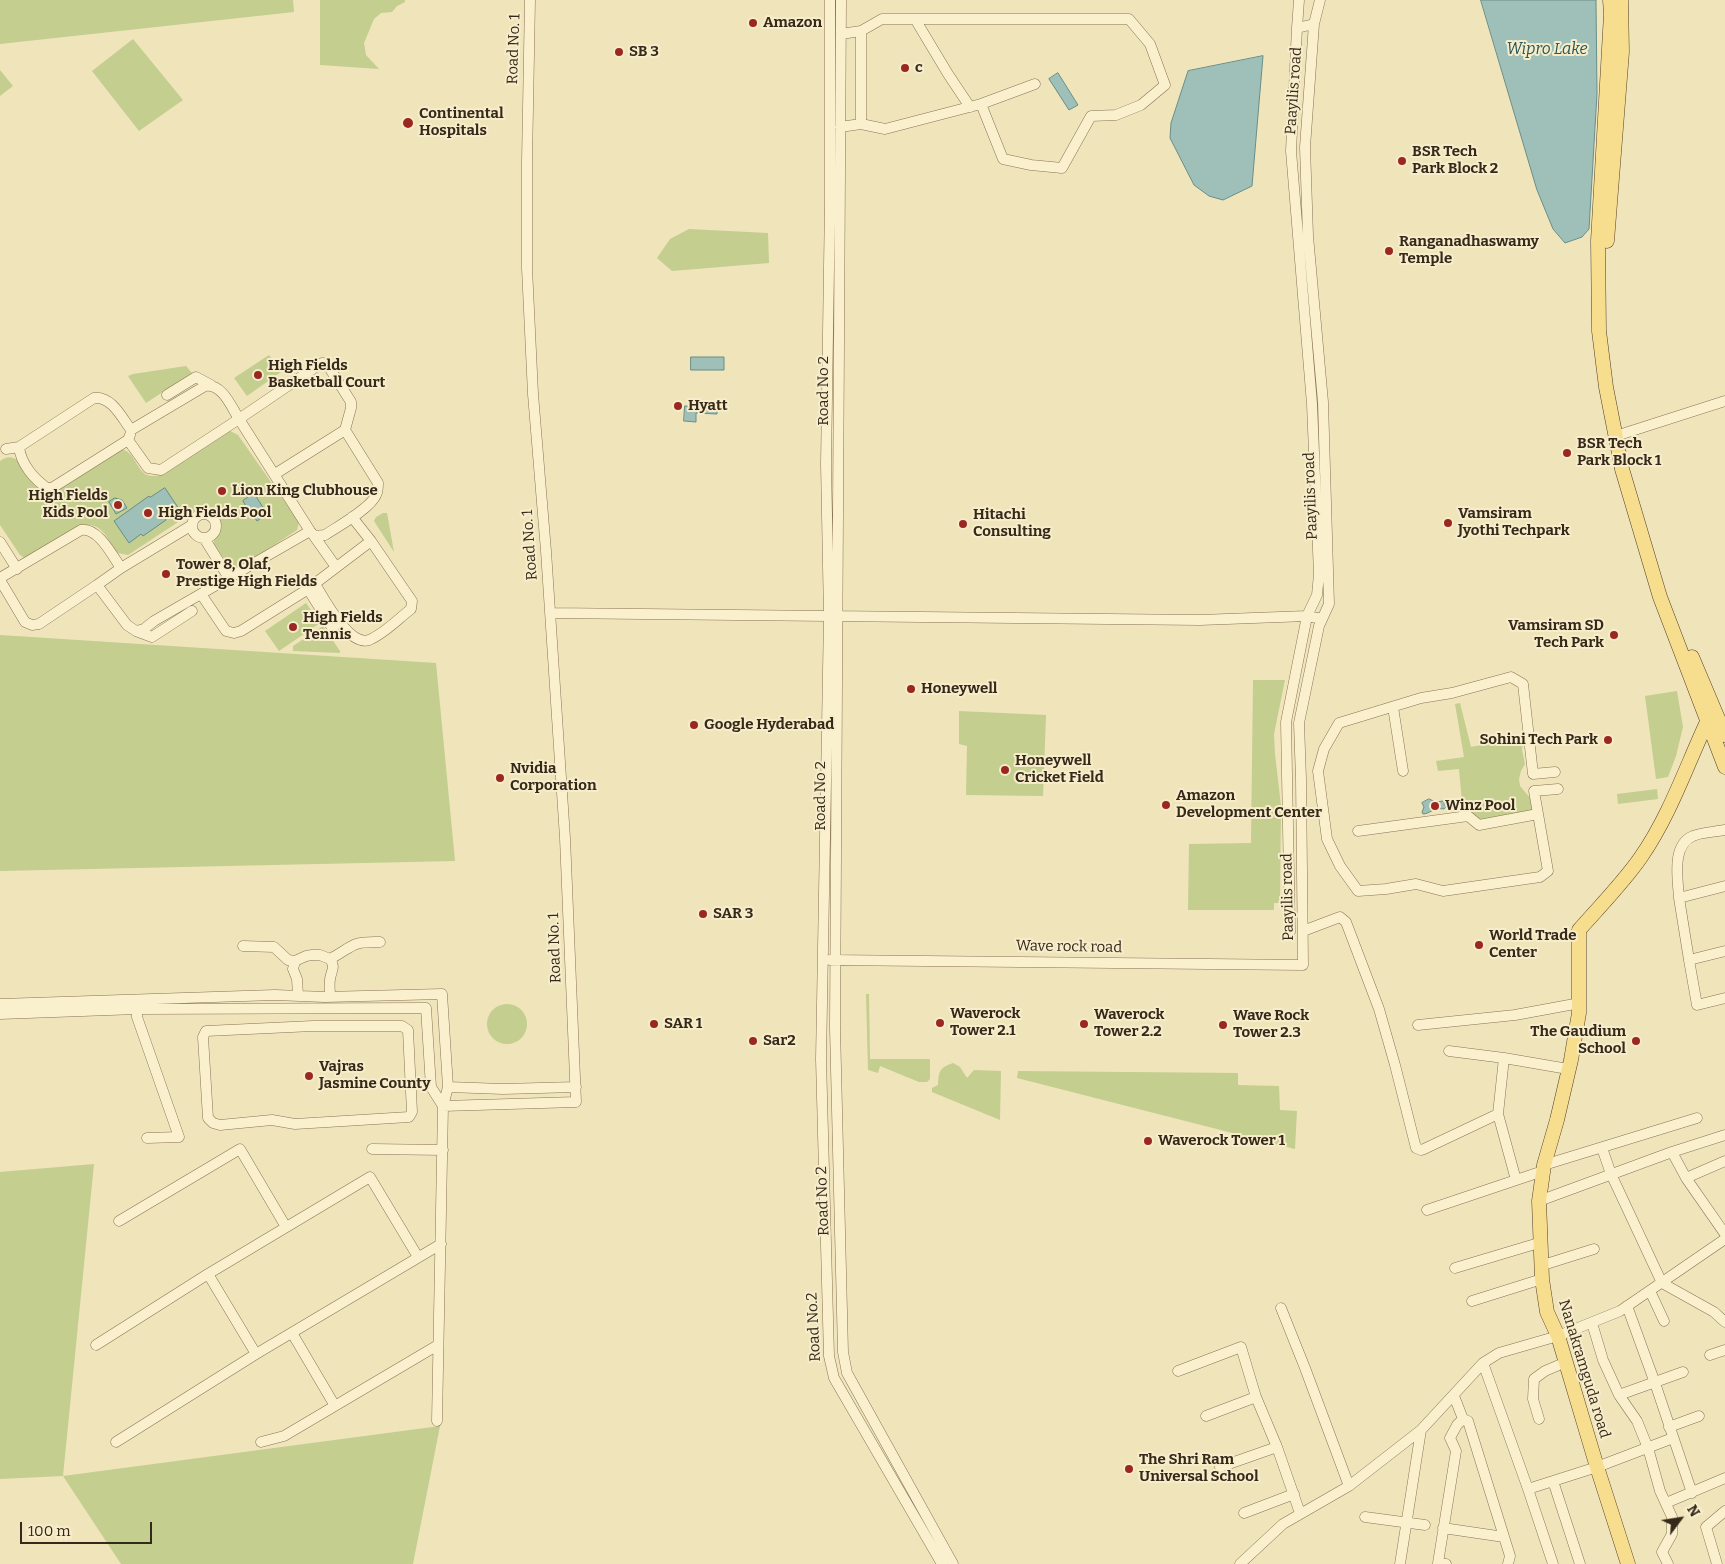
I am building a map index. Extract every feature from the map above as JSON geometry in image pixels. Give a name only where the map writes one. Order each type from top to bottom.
[{"type":"main road","points":[[1610,0],[1611,14],[1598,241],[1598,331],[1606,387],[1622,468],[1660,597],[1712,720],[1725,735]]},
{"type":"main road","points":[[1621,0],[1622,52],[1607,239],[1609,358],[1622,434],[1640,509],[1660,577],[1712,720],[1725,767]]},
{"type":"main road","name":"Nanakramguda road","points":[[1628,1564],[1558,1336],[1547,1312],[1542,1272],[1539,1201],[1543,1168],[1557,1120],[1571,1060],[1580,1003],[1580,930],[1642,856],[1662,821],[1712,720]]},
{"type":"street","name":"Road No. 1","points":[[443,1106],[576,1102],[565,838],[533,387],[527,268],[530,0]]},
{"type":"street","name":"Road No 2","points":[[830,0],[830,200],[826,464],[836,688],[835,1087],[843,1352],[847,1373],[953,1564]]},
{"type":"street","name":"Road No 2","points":[[821,1059],[824,960],[826,691],[833,616],[841,0]]},
{"type":"street","name":"Paayilis road","points":[[1290,932],[1286,722],[1307,616],[1317,595],[1319,574],[1312,404],[1291,151],[1299,0]]},
{"type":"street","name":"Paayilis road","points":[[1303,964],[1299,724],[1319,626],[1329,604],[1323,412],[1308,236],[1305,147],[1314,24],[1320,0]]},
{"type":"street","points":[[841,34],[861,31],[882,19],[1128,19],[1150,44],[1165,85],[1142,105],[1116,115],[1091,116],[1062,168],[1031,165],[1003,159],[981,104]]},
{"type":"street","points":[[915,19],[970,106]]},
{"type":"street","name":"Paayilis road","points":[[1297,28],[1314,24]]},
{"type":"street","points":[[861,31],[861,124]]},
{"type":"street","points":[[840,126],[861,124],[885,129],[981,104],[1035,84]]},
{"type":"street","points":[[2,448],[19,447],[94,398],[101,397],[108,400],[148,468],[161,470],[322,363],[327,364],[351,402],[345,430],[275,474]]},
{"type":"street","points":[[167,395],[196,377],[220,390],[312,534],[336,567]]},
{"type":"street","points":[[19,447],[20,453],[35,480],[47,488],[52,488],[205,386],[212,385]]},
{"type":"street","points":[[1622,434],[1725,401]]},
{"type":"street","points":[[136,631],[144,629],[229,578],[312,534],[325,535],[352,517],[374,498],[378,490],[378,483],[345,430]]},
{"type":"street","points":[[121,568],[94,532],[87,529],[81,530],[0,579],[25,622],[32,625],[38,624],[121,568],[192,525],[201,514],[209,515],[212,518],[216,524],[215,532],[204,538],[196,536],[192,525]]},
{"type":"street","points":[[311,587],[350,635],[360,641],[369,640],[411,610],[412,601],[371,541],[352,517]]},
{"type":"street","points":[[204,538],[229,578]]},
{"type":"street","points":[[201,594],[226,631],[234,633],[241,631],[311,587],[371,541]]},
{"type":"street","points":[[0,542],[17,569]]},
{"type":"street","points":[[97,585],[127,625],[136,631],[152,637],[192,610]]},
{"type":"street","points":[[311,587],[333,629]]},
{"type":"street","points":[[550,613],[1200,620],[1307,616],[1322,619]]},
{"type":"street","points":[[1511,677],[1523,684],[1533,774],[1534,791],[1548,871],[1540,877],[1443,891],[1416,884],[1358,891],[1340,866],[1327,839],[1318,772],[1324,749],[1339,723],[1421,698],[1452,693],[1511,677]]},
{"type":"street","points":[[1393,707],[1403,771]]},
{"type":"street","points":[[1286,722],[1299,724]]},
{"type":"street","points":[[1533,774],[1555,772]]},
{"type":"street","points":[[1534,791],[1558,789]]},
{"type":"street","points":[[1358,831],[1468,816],[1479,825],[1538,814]]},
{"type":"street","points":[[1725,830],[1693,836],[1685,842],[1680,850],[1678,867],[1679,898],[1697,1005],[1725,998]]},
{"type":"street","points":[[1679,898],[1725,886]]},
{"type":"street","points":[[1303,931],[1340,917],[1346,922],[1379,1009],[1396,1065],[1414,1144],[1418,1149],[1498,1114]]},
{"type":"street","points":[[330,959],[348,946],[356,943],[380,942]]},
{"type":"street","points":[[243,946],[274,947],[288,960],[295,961],[312,954],[330,959],[333,973],[330,977],[328,997],[324,1009],[324,1026]]},
{"type":"street","points":[[1689,960],[1725,950]]},
{"type":"street","name":"Wave rock road","points":[[824,960],[1303,964]]},
{"type":"street","points":[[295,961],[292,969],[297,979],[298,996]]},
{"type":"street","points":[[0,1004],[275,994],[328,997],[442,994],[448,1087],[443,1106],[437,1421]]},
{"type":"street","points":[[1418,1025],[1516,1014],[1580,1003]]},
{"type":"street","points":[[0,1014],[137,1009],[426,1008],[431,1087],[443,1106]]},
{"type":"street","points":[[137,1009],[137,1017],[179,1137],[147,1138]]},
{"type":"street","points":[[338,1009],[339,1026]]},
{"type":"street","points":[[324,1026],[402,1026],[408,1030],[412,1112],[409,1117],[295,1124],[272,1120],[220,1125],[213,1123],[208,1118],[203,1037],[206,1031],[324,1026]]},
{"type":"street","points":[[1448,1051],[1568,1068]]},
{"type":"street","points":[[1504,1058],[1498,1114],[1516,1180]]},
{"type":"street","name":"Road No.2","points":[[821,1059],[829,1356],[834,1378],[942,1564]]},
{"type":"street","points":[[448,1087],[503,1089],[576,1087]]},
{"type":"street","points":[[1427,1210],[1516,1180],[1543,1168],[1697,1118]]},
{"type":"street","points":[[1539,1201],[1672,1152],[1725,1135]]},
{"type":"street","points":[[1602,1148],[1611,1174],[1662,1283],[1714,1312],[1725,1322]]},
{"type":"street","points":[[119,1220],[240,1149],[286,1227]]},
{"type":"street","points":[[372,1149],[442,1150]]},
{"type":"street","points":[[1672,1152],[1686,1178],[1725,1234]]},
{"type":"street","points":[[1686,1178],[1725,1161]]},
{"type":"street","points":[[96,1345],[208,1274],[370,1177],[418,1258]]},
{"type":"street","points":[[1240,1564],[1282,1524],[1348,1486],[1422,1430],[1483,1363],[1499,1353],[1558,1336],[1620,1311],[1725,1239]]},
{"type":"street","points":[[1455,1268],[1542,1242]]},
{"type":"street","points":[[116,1442],[256,1354],[441,1244]]},
{"type":"street","points":[[1472,1300],[1594,1249]]},
{"type":"street","points":[[208,1274],[256,1354]]},
{"type":"street","points":[[1650,1291],[1664,1321]]},
{"type":"street","points":[[1627,1306],[1692,1493]]},
{"type":"street","points":[[1281,1308],[1348,1486]]},
{"type":"street","points":[[1592,1323],[1603,1360],[1619,1395],[1637,1421],[1648,1448],[1660,1491],[1672,1517],[1672,1534],[1662,1552],[1668,1564]]},
{"type":"street","points":[[292,1333],[335,1406]]},
{"type":"street","points":[[261,1442],[284,1436],[438,1345]]},
{"type":"street","points":[[1178,1371],[1241,1347],[1256,1398],[1277,1447],[1300,1512]]},
{"type":"street","points":[[1710,1355],[1725,1350]]},
{"type":"street","points":[[1538,1419],[1533,1399],[1534,1379],[1545,1371],[1566,1362]]},
{"type":"street","points":[[1483,1363],[1553,1564]]},
{"type":"street","points":[[1619,1395],[1682,1372]]},
{"type":"street","points":[[1206,1416],[1256,1398]]},
{"type":"street","points":[[1452,1398],[1461,1420]]},
{"type":"street","points":[[1669,1427],[1698,1416]]},
{"type":"street","points":[[1440,1564],[1456,1451],[1450,1438],[1451,1432],[1461,1420]]},
{"type":"street","points":[[1461,1420],[1468,1421],[1510,1556],[1508,1564]]},
{"type":"street","points":[[1400,1564],[1422,1430]]},
{"type":"street","points":[[1528,1489],[1597,1467],[1673,1438]]},
{"type":"street","points":[[1220,1467],[1277,1447]]},
{"type":"street","points":[[1666,1502],[1725,1478]]},
{"type":"street","points":[[1553,1481],[1580,1564]]},
{"type":"street","points":[[1244,1513],[1294,1494]]},
{"type":"street","points":[[1717,1564],[1706,1527],[1725,1511]]},
{"type":"street","points":[[1364,1517],[1425,1525]]},
{"type":"street","points":[[1444,1528],[1504,1537]]},
{"type":"green space","points":[[0,0],[293,0],[294,12],[0,44]]},
{"type":"green space","points":[[320,0],[405,0],[392,12],[381,13],[374,19],[364,43],[366,55],[379,69],[320,65]]},
{"type":"green space","points":[[133,39],[183,100],[139,131],[92,71]]},
{"type":"green space","points":[[0,70],[13,86],[0,96]]},
{"type":"green space","points":[[689,229],[768,233],[769,263],[672,271],[657,258],[670,239]]},
{"type":"green space","name":"High Fields Basketball Court","points":[[269,355],[281,372],[247,396],[234,378]]},
{"type":"green space","points":[[186,366],[192,373],[146,403],[128,376],[133,374]]},
{"type":"green space","points":[[227,431],[238,435],[299,522],[297,530],[238,569],[231,569],[214,544],[214,538],[222,526],[207,503],[128,555],[118,553],[100,529],[91,525],[84,526],[26,559],[20,555],[0,525],[0,461],[5,458],[12,457],[19,461],[28,477],[36,486],[46,492],[52,492],[121,449],[132,456],[146,474],[152,476],[160,475]]},
{"type":"green space","points":[[387,513],[394,552],[374,521],[376,517]]},
{"type":"green space","name":"High Fields Tennis","points":[[306,603],[320,623],[279,651],[265,631]]},
{"type":"green space","points":[[323,626],[340,653],[293,651],[293,646]]},
{"type":"green space","points":[[0,635],[436,663],[455,861],[0,871]]},
{"type":"green space","points":[[1253,680],[1285,680],[1274,734],[1281,806],[1280,903],[1274,903],[1274,910],[1188,910],[1189,844],[1251,843]]},
{"type":"green space","points":[[1677,691],[1683,727],[1676,756],[1668,777],[1656,779],[1645,696]]},
{"type":"green space","points":[[1460,703],[1471,747],[1523,737],[1522,750],[1525,764],[1519,779],[1520,786],[1531,799],[1532,813],[1479,822],[1463,813],[1459,769],[1438,771],[1436,761],[1464,757],[1455,704]]},
{"type":"green space","name":"Honeywell Cricket Field","points":[[959,711],[1046,715],[1043,796],[966,795],[967,746],[959,744]]},
{"type":"green space","points":[[1657,789],[1658,799],[1618,804],[1617,794]]},
{"type":"green space","points":[[866,994],[869,994],[870,1059],[930,1059],[930,1079],[927,1082],[919,1082],[880,1066],[878,1073],[868,1070]]},
{"type":"green space","points":[[511,1004],[518,1007],[524,1013],[527,1024],[526,1032],[518,1041],[511,1044],[503,1044],[496,1041],[488,1032],[487,1020],[490,1013],[499,1005]]},
{"type":"green space","points":[[953,1063],[960,1067],[967,1078],[974,1070],[1001,1071],[1000,1120],[932,1092],[932,1088],[938,1085],[941,1071]]},
{"type":"green space","points":[[1018,1071],[1238,1073],[1238,1085],[1279,1086],[1280,1110],[1297,1111],[1295,1149],[1017,1078]]},
{"type":"green space","points":[[94,1164],[63,1476],[0,1479],[0,1172]]},
{"type":"green space","points":[[440,1426],[413,1564],[121,1564],[63,1476]]},
{"type":"water","name":"Wipro Lake","points":[[1481,0],[1596,0],[1597,94],[1589,229],[1582,237],[1565,243],[1553,229],[1537,190]]},
{"type":"water","points":[[1263,56],[1252,186],[1223,200],[1209,196],[1194,185],[1170,138],[1171,123],[1188,71]]},
{"type":"water","points":[[1058,73],[1078,105],[1069,110],[1049,79]]},
{"type":"water","points":[[691,357],[724,357],[724,370],[691,370]]},
{"type":"water","points":[[685,406],[717,407],[717,414],[696,413],[696,422],[684,421]]},
{"type":"water","name":"High Fields Pool","points":[[165,488],[179,509],[143,536],[141,534],[129,543],[114,521],[149,496]]},
{"type":"water","points":[[254,493],[267,514],[257,521],[243,501]]},
{"type":"water","name":"High Fields Kids Pool","points":[[115,498],[122,500],[127,508],[116,514],[109,502]]},
{"type":"water","name":"Winz Pool","points":[[1429,799],[1436,802],[1443,801],[1446,807],[1423,814],[1424,807],[1422,803]]},
{"type":"place","name":"Amazon","points":[[753,23]]},
{"type":"place","name":"SB 3","points":[[619,52]]},
{"type":"place","name":"c","points":[[905,68]]},
{"type":"place","name":"Continental Hospitals","points":[[408,123]]},
{"type":"place","name":"BSR Tech Park Block 2","points":[[1402,161]]},
{"type":"place","name":"Ranganadhaswamy Temple","points":[[1389,251]]},
{"type":"place","name":"High Fields Basketball Court","points":[[258,375]]},
{"type":"place","name":"Hyatt","points":[[678,406]]},
{"type":"place","name":"BSR Tech Park Block 1","points":[[1567,453]]},
{"type":"place","name":"Lion King Clubhouse","points":[[222,491]]},
{"type":"place","name":"High Fields Kids Pool","points":[[118,505]]},
{"type":"place","name":"High Fields Pool","points":[[148,513]]},
{"type":"place","name":"Vamsiram Jyothi Techpark","points":[[1448,523]]},
{"type":"place","name":"Hitachi Consulting","points":[[963,524]]},
{"type":"place","name":"Tower 8, Olaf, Prestige High Fields","points":[[166,574]]},
{"type":"place","name":"High Fields Tennis","points":[[293,627]]},
{"type":"place","name":"Vamsiram SD Tech Park","points":[[1614,635]]},
{"type":"place","name":"Honeywell","points":[[911,689]]},
{"type":"place","name":"Google Hyderabad","points":[[694,725]]},
{"type":"place","name":"Sohini Tech Park","points":[[1608,740]]},
{"type":"place","name":"Honeywell Cricket Field","points":[[1005,770]]},
{"type":"place","name":"Nvidia Corporation","points":[[500,778]]},
{"type":"place","name":"Amazon Development Center","points":[[1166,805]]},
{"type":"place","name":"Winz Pool","points":[[1435,806]]},
{"type":"place","name":"SAR 3","points":[[703,914]]},
{"type":"place","name":"World Trade Center","points":[[1479,945]]},
{"type":"place","name":"Waverock Tower 2.1","points":[[940,1023]]},
{"type":"place","name":"SAR 1","points":[[654,1024]]},
{"type":"place","name":"Waverock Tower 2.2","points":[[1084,1024]]},
{"type":"place","name":"Wave Rock Tower 2.3","points":[[1223,1025]]},
{"type":"place","name":"Sar2","points":[[753,1041]]},
{"type":"place","name":"The Gaudium School","points":[[1636,1041]]},
{"type":"place","name":"Vajras Jasmine County","points":[[309,1076]]},
{"type":"place","name":"Waverock Tower 1","points":[[1148,1141]]},
{"type":"place","name":"The Shri Ram Universal School","points":[[1129,1469]]}]
